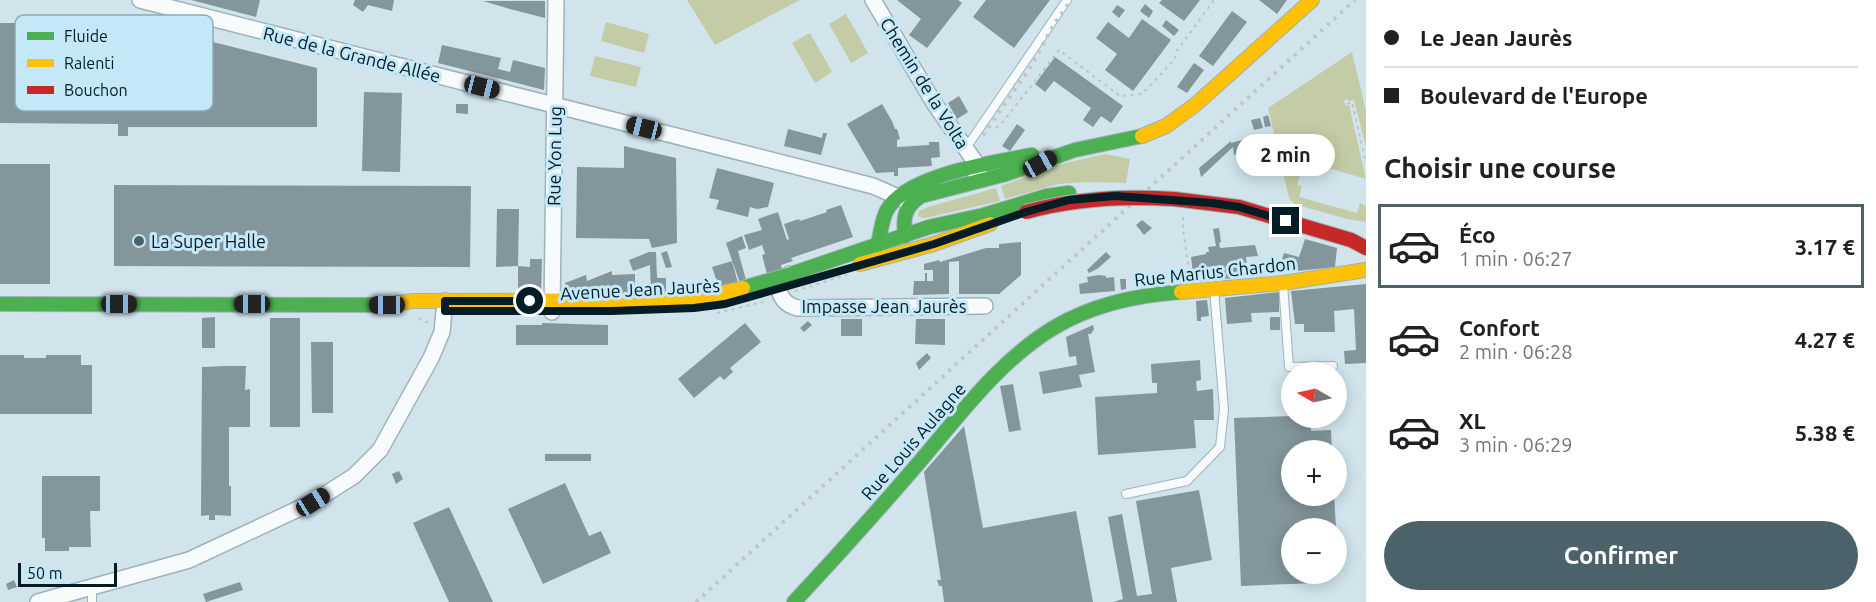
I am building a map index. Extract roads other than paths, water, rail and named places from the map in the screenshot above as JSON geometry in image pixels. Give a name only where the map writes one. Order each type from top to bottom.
[{"type":"main road","points":[[890,239],[888,210],[932,179],[978,166],[1039,154],[1055,155],[1144,135],[1173,122],[1203,99],[1312,0]]},
{"type":"main road","points":[[904,200],[941,189],[1003,176],[1040,164],[1055,155]]},
{"type":"main road","points":[[1026,207],[1070,193],[1105,190],[1241,198],[1366,233]]},
{"type":"main road","points":[[1178,196],[1239,207],[1351,240],[1366,249]]},
{"type":"main road","points":[[812,278],[815,272],[857,259],[890,239],[903,227],[904,200]]},
{"type":"main road","name":"Avenue Jean Jaurès","points":[[552,306],[693,300],[723,294],[791,274],[929,227],[1026,207]]},
{"type":"main road","name":"Avenue Jean Jaurès","points":[[0,304],[387,305],[413,301],[445,306],[708,307],[740,301],[912,250],[1026,207]]},
{"type":"main road","points":[[890,239],[912,250]]},
{"type":"main road","name":"Rue Marius Chardon","points":[[1070,317],[1123,299],[1283,282],[1366,270]]},
{"type":"main road","name":"Rue Louis Aulagne","points":[[794,602],[855,536],[1002,367],[1033,340],[1070,317]]},
{"type":"street","name":"Rue de la Grande Allée","points":[[140,0],[199,15]]},
{"type":"street","name":"Rue Yon Lug","points":[[552,306],[556,0]]},
{"type":"street","name":"Chemin de la Volta","points":[[873,0],[934,104],[978,166]]},
{"type":"street","name":"Rue de la Grande Allée","points":[[213,19],[873,186],[904,200]]},
{"type":"street","points":[[941,189],[978,174],[978,166]]},
{"type":"street","name":"Impasse Jean Jaurès","points":[[791,274],[778,283],[778,289],[789,306],[798,308],[985,306]]},
{"type":"street","points":[[38,602],[189,560],[313,502],[354,476],[380,450],[431,358],[442,332],[445,306]]},
{"type":"lane","points":[[966,147],[1067,0]]},
{"type":"lane","points":[[1283,282],[1289,362]]},
{"type":"lane","points":[[1126,494],[1187,481],[1220,447],[1224,408],[1214,289]]},
{"type":"lane","points":[[92,602],[93,586]]},
{"type":"railway","points":[[983,135],[1030,68],[1053,26],[1071,0]]},
{"type":"railway","points":[[696,602],[1355,0]]},
{"type":"place","name":"La Super Halle","points":[[139,241]]}]
